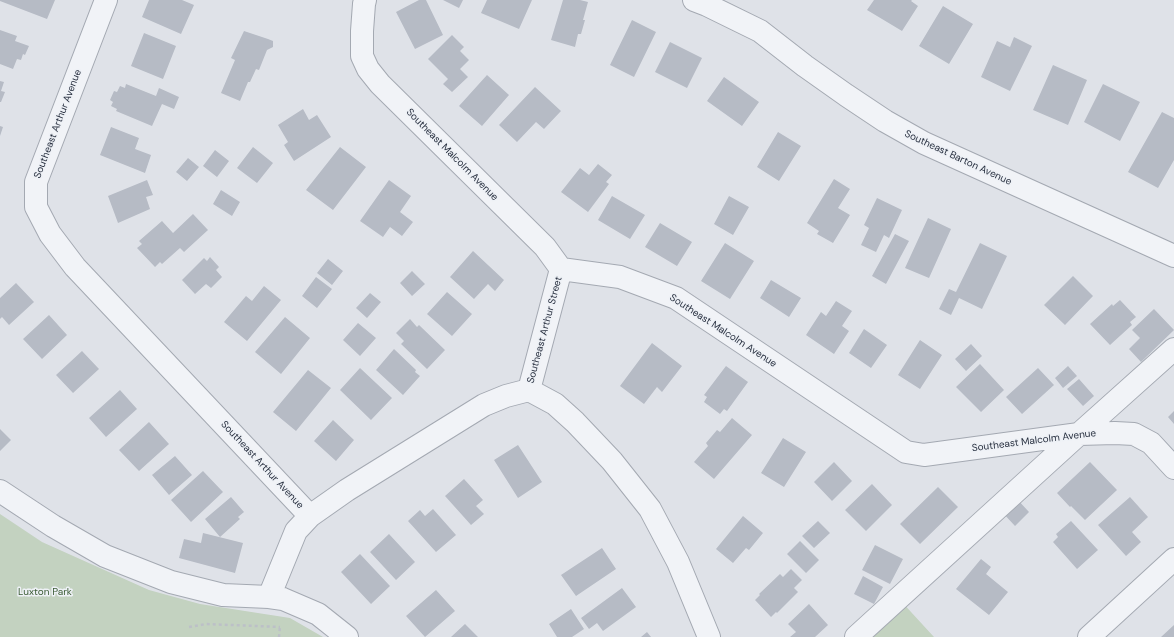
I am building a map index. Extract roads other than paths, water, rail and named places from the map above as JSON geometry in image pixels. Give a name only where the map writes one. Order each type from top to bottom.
[{"type":"street","name":"Southeast Arthur Avenue","points":[[106,0],[36,182],[36,207],[50,234],[75,267],[310,516],[346,490],[484,405],[506,396],[529,390]]},
{"type":"street","name":"Southeast Malcolm Avenue","points":[[365,0],[362,31],[362,56],[368,69],[380,84],[545,247],[561,269],[620,277],[676,298],[906,452],[924,455],[1079,434],[1134,434],[1152,443],[1174,468]]},
{"type":"street","name":"Southeast Barton Avenue","points":[[694,0],[760,31],[805,66],[846,95],[885,121],[924,144],[1174,256]]},
{"type":"street","name":"Southeast Arthur Street","points":[[529,390],[561,269]]},
{"type":"street","points":[[856,637],[1174,349]]},
{"type":"street","points":[[529,390],[555,404],[575,422],[612,461],[650,509],[678,562],[709,637]]},
{"type":"street","points":[[0,490],[53,526],[105,556],[171,582],[223,595],[269,597],[283,600],[318,614],[346,637]]},
{"type":"street","points":[[269,597],[296,531],[310,516]]},
{"type":"street","points":[[1089,637],[1174,558]]},
{"type":"park label","name":"Luxton Park","points":[[45,592]]}]
